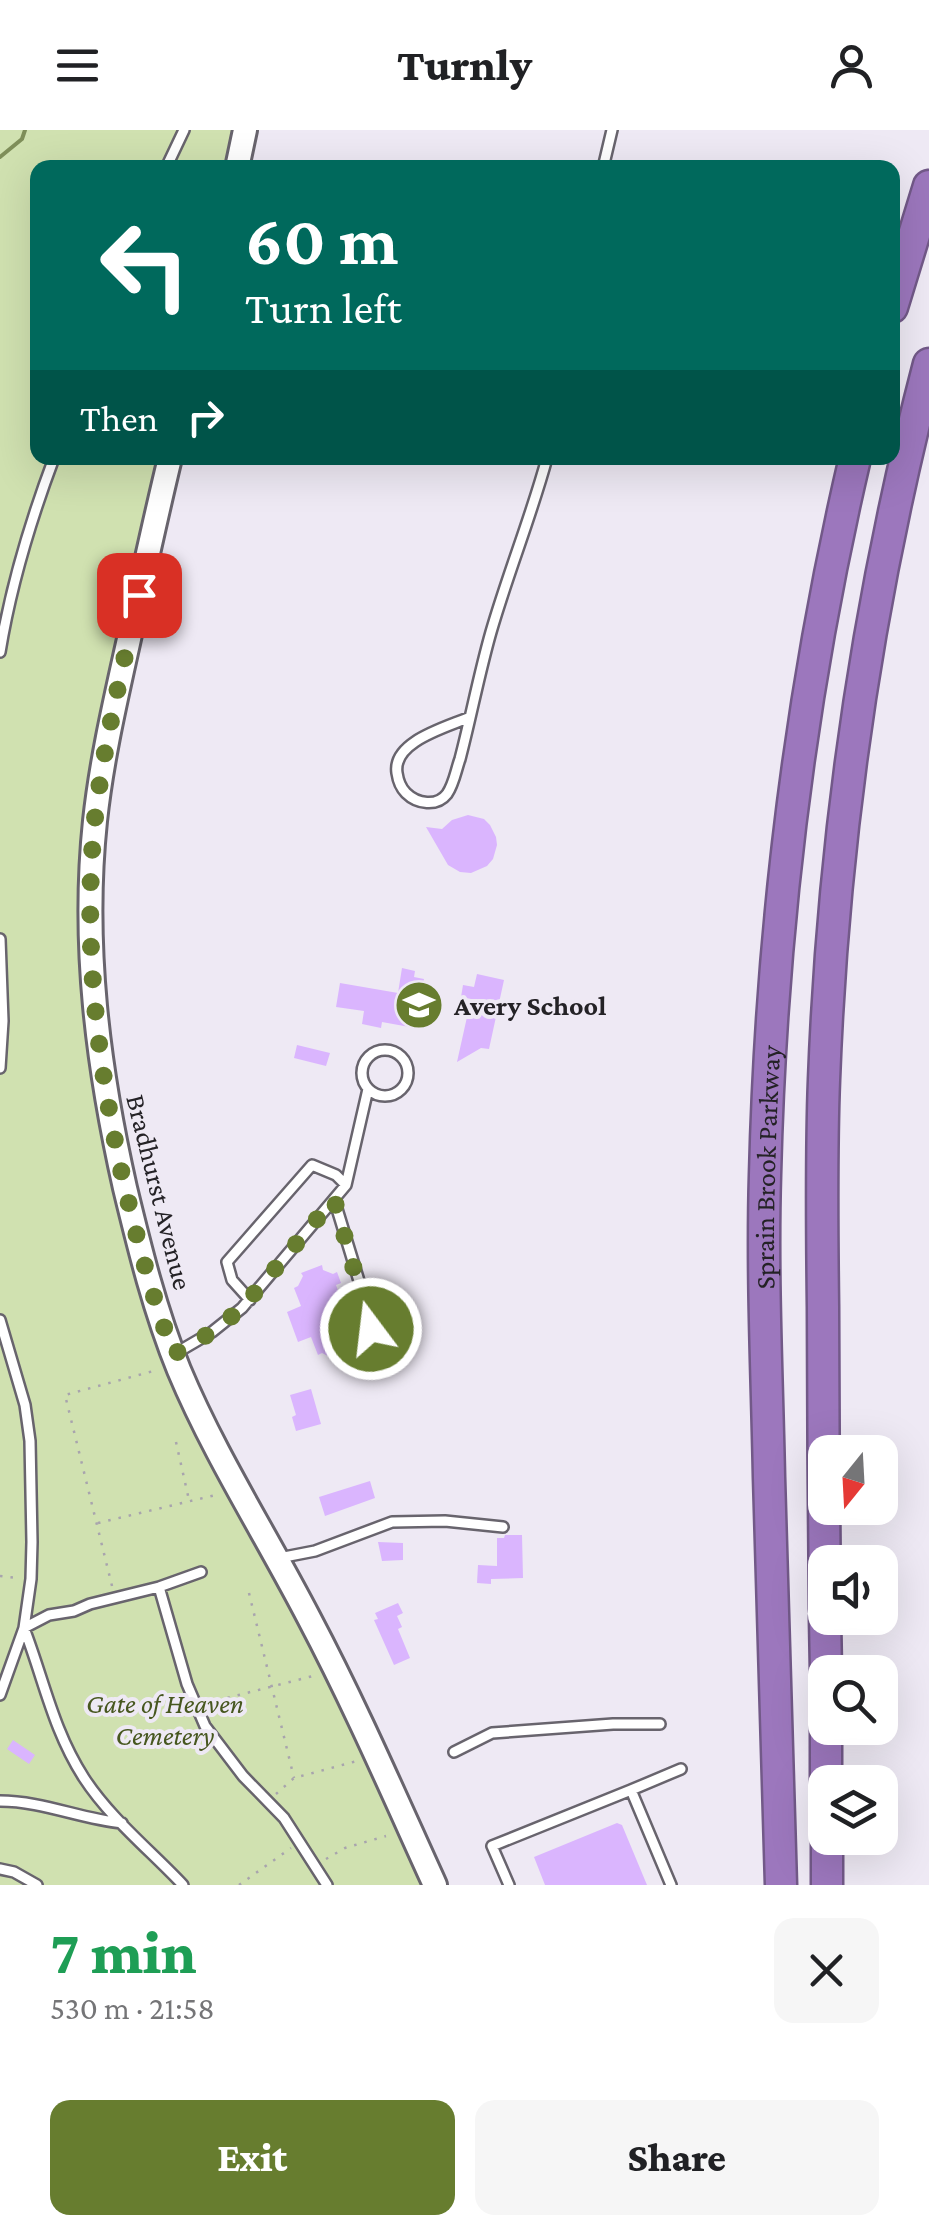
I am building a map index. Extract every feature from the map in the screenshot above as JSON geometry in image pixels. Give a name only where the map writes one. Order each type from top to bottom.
[{"type":"highway","points":[[900,281],[929,186]]},
{"type":"highway","name":"Sprain Brook Parkway","points":[[825,1545],[822,1132],[832,947],[848,778],[871,630],[929,364]]},
{"type":"highway","name":"Sprain Brook Parkway","points":[[781,1885],[764,1280],[768,1078],[780,909],[796,775],[853,465]]},
{"type":"highway","points":[[827,1855],[827,1885]]},
{"type":"main road","points":[[238,160],[245,130]]},
{"type":"main road","name":"Bradhurst Avenue","points":[[168,465],[106,748],[95,819],[91,952],[105,1096],[166,1362],[277,1558],[361,1720],[434,1885]]},
{"type":"lane","points":[[170,160],[184,130]]},
{"type":"lane","points":[[604,160],[612,130]]},
{"type":"lane","points":[[0,652],[16,572],[52,465]]},
{"type":"lane","points":[[470,717],[416,740],[402,752],[396,766],[399,783],[408,795],[435,803],[445,797],[452,784],[470,717],[490,634],[545,465]]},
{"type":"lane","points":[[0,940],[0,1068]]},
{"type":"lane","points":[[166,1362],[212,1332],[250,1300],[346,1186],[368,1089],[362,1068],[369,1056],[382,1050],[403,1058],[408,1073],[397,1093],[382,1096],[368,1089]]},
{"type":"lane","points":[[250,1300],[232,1280],[226,1262],[312,1164],[336,1174],[346,1186]]},
{"type":"lane","points":[[334,1199],[371,1329],[386,1339],[402,1333],[406,1322],[403,1310],[387,1302],[376,1307],[370,1317]]},
{"type":"lane","points":[[0,1320],[25,1404],[30,1441],[31,1579],[24,1628],[0,1694]]},
{"type":"lane","points":[[277,1558],[315,1551],[392,1522],[445,1521],[503,1528]]},
{"type":"lane","points":[[24,1628],[49,1615],[160,1587],[201,1572]]},
{"type":"lane","points":[[160,1587],[199,1714],[229,1759],[284,1818],[327,1885]]},
{"type":"lane","points":[[24,1628],[52,1716],[83,1777],[183,1885]]},
{"type":"lane","points":[[454,1752],[492,1733],[660,1724]]},
{"type":"lane","points":[[509,1885],[492,1846],[681,1769]]},
{"type":"lane","points":[[631,1790],[670,1885]]},
{"type":"lane","points":[[0,1800],[122,1823]]},
{"type":"lane","points":[[0,1869],[36,1885]]},
{"type":"lane","points":[[162,1885],[171,1872]]},
{"type":"path","points":[[114,1598],[65,1396],[166,1362]]},
{"type":"path","points":[[176,1442],[190,1501]]},
{"type":"path","points":[[96,1523],[220,1494]]},
{"type":"path","points":[[0,1576],[31,1579]]},
{"type":"path","points":[[250,1593],[294,1778]]},
{"type":"path","points":[[199,1714],[227,1698],[313,1676]]},
{"type":"path","points":[[268,1802],[294,1778],[357,1762]]},
{"type":"path","points":[[316,1866],[345,1848],[386,1836]]},
{"type":"path","points":[[239,1885],[300,1841]]},
{"type":"green space","name":"Gate of Heaven Cemetery","points":[[0,130],[236,130],[230,160],[30,160],[30,465],[158,465],[94,752],[80,871],[79,932],[91,1079],[117,1212],[169,1374],[324,1667],[423,1885],[0,1885]]},
{"type":"building","points":[[468,815],[490,825],[497,845],[487,866],[471,873],[448,865],[426,827],[442,829],[452,820]]},
{"type":"building","points":[[402,968],[415,971],[414,977],[424,979],[415,1028],[382,1022],[381,1028],[362,1024],[364,1011],[336,1007],[340,983],[398,993]]},
{"type":"building","points":[[477,974],[504,980],[489,1049],[481,1048],[457,1062],[471,999],[461,997],[463,985],[474,987]]},
{"type":"building","points":[[297,1045],[330,1053],[326,1066],[294,1058]]},
{"type":"building","points":[[322,1265],[323,1270],[337,1272],[341,1283],[336,1285],[352,1331],[357,1329],[361,1339],[351,1350],[353,1354],[334,1362],[322,1353],[318,1355],[311,1337],[298,1342],[287,1312],[301,1306],[294,1288],[303,1276],[301,1273]]},
{"type":"building","points":[[311,1389],[321,1424],[296,1431],[290,1395]]},
{"type":"building","points":[[370,1481],[375,1498],[325,1516],[319,1497]]},
{"type":"building","points":[[522,1535],[523,1578],[477,1583],[478,1565],[497,1566],[497,1538]]},
{"type":"building","points":[[378,1542],[403,1543],[403,1560],[382,1561]]},
{"type":"building","points":[[398,1603],[403,1613],[397,1616],[402,1627],[398,1629],[410,1658],[394,1665],[374,1620],[378,1619],[375,1613]]},
{"type":"building","points":[[13,1740],[35,1755],[29,1764],[7,1749]]},
{"type":"building","points":[[617,1823],[622,1825],[647,1885],[545,1885],[534,1857]]},
{"type":"waterway","points":[[0,157],[22,139],[25,130]]},
{"type":"place","name":"Avery School","points":[[419,1005]]},
{"type":"route","points":[[139,595],[95,819],[91,952],[105,1096],[161,1322],[174,1354],[212,1332],[242,1308],[334,1199],[371,1329]]}]
